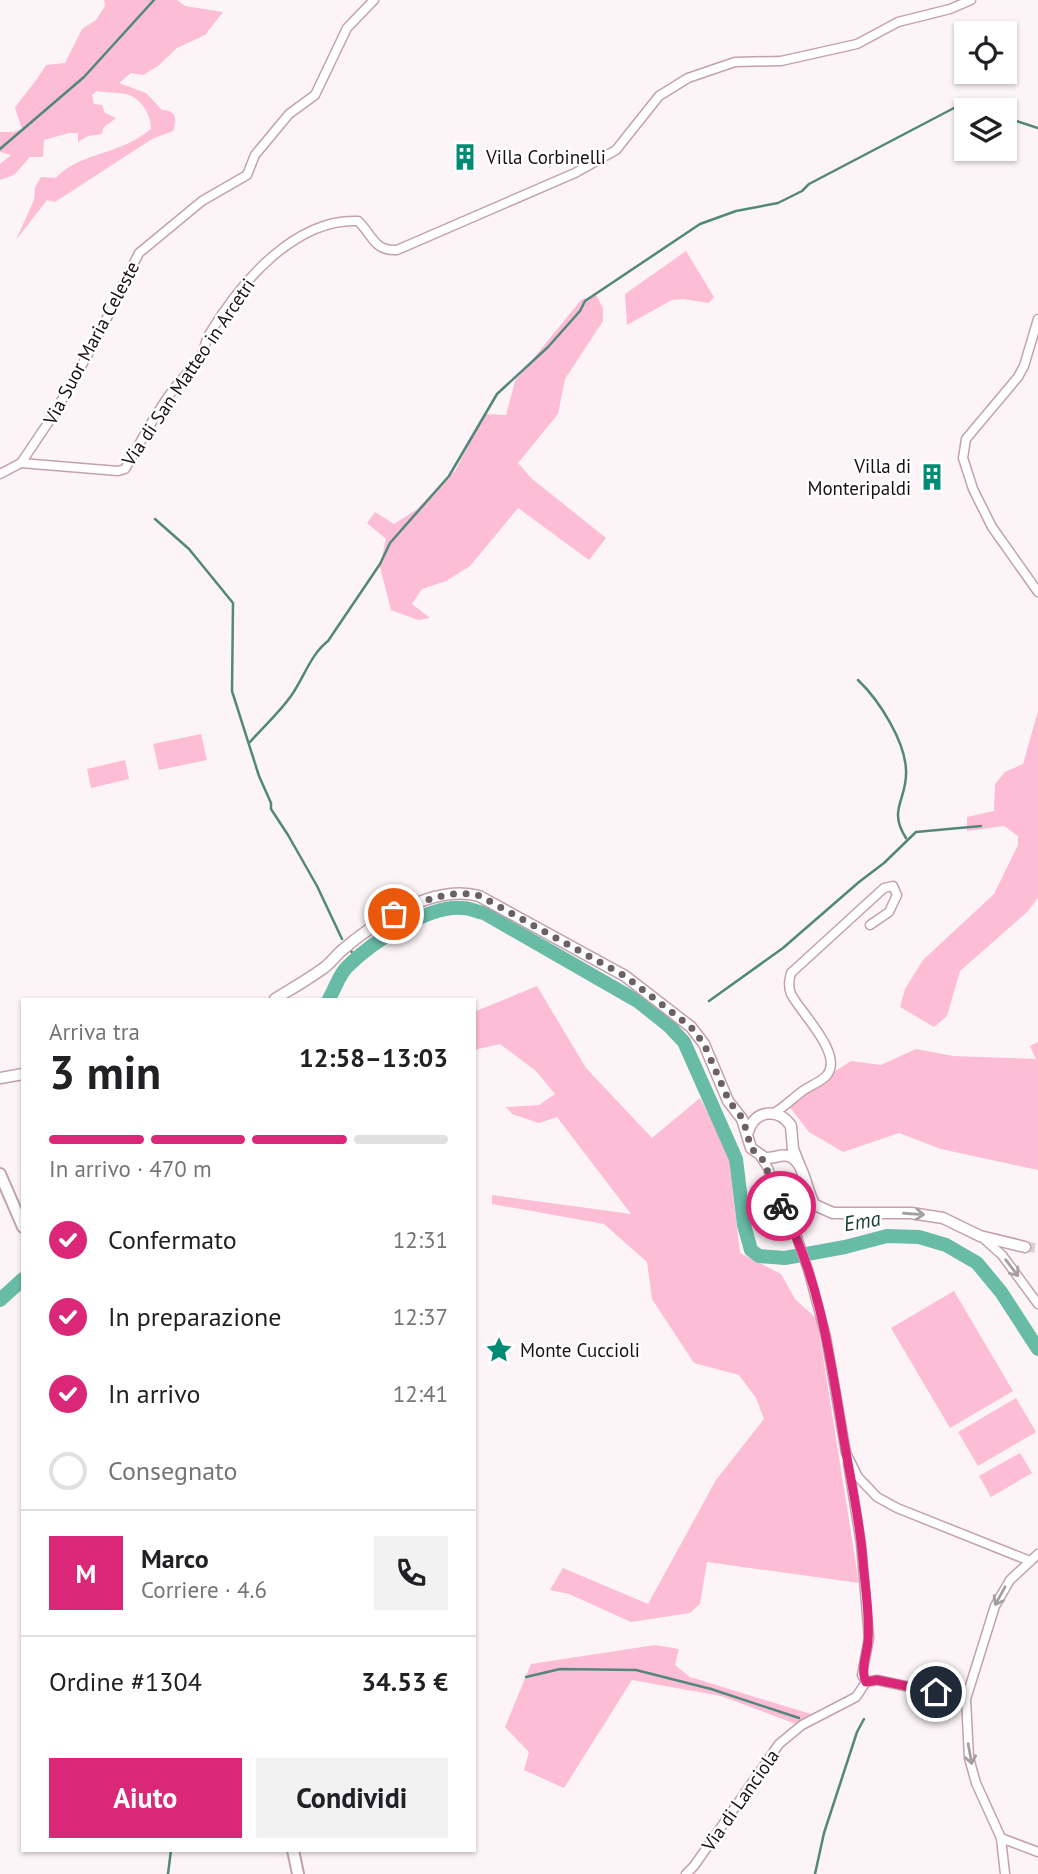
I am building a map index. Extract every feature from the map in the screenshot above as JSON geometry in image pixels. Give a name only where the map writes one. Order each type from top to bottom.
[{"type":"main road","points":[[0,1174],[21,1222]]},
{"type":"main road","points":[[293,1852],[298,1874]]},
{"type":"street","name":"Via Suor Maria Celeste","points":[[0,474],[22,463],[54,415],[96,340],[139,253],[202,201],[247,175],[255,155],[289,114],[315,95],[347,28],[374,0]]},
{"type":"street","name":"Via di San Matteo in Arcetri","points":[[22,463],[118,471],[125,469],[175,387],[202,354],[208,335],[237,295],[270,259],[296,239],[331,224],[358,221],[376,245],[385,250],[397,250],[575,173],[616,150],[659,96],[688,78],[735,62],[780,61],[857,44],[898,22],[950,9],[971,0]]},
{"type":"street","points":[[1038,319],[1024,366],[1018,377],[966,439],[963,458],[973,489],[992,527],[1038,592]]},
{"type":"street","points":[[748,1132],[754,1120],[789,1104],[801,1092],[829,1073],[827,1045],[792,995],[789,984],[791,973],[884,888],[893,886],[897,895],[889,912],[870,925]]},
{"type":"street","points":[[277,998],[325,967],[364,933],[394,914],[436,897],[471,894],[488,900],[625,976],[691,1027],[704,1044],[722,1086],[748,1132],[751,1148],[760,1156],[795,1231],[826,1337],[861,1544],[869,1638],[862,1675],[866,1682],[877,1680],[966,1699]]},
{"type":"street","points":[[0,1078],[21,1074]]},
{"type":"street","points":[[786,1119],[789,1104]]},
{"type":"street","points":[[738,1113],[754,1120]]},
{"type":"street","points":[[774,1113],[786,1119],[793,1130],[793,1149],[811,1200],[821,1209],[833,1213],[911,1213],[943,1218],[980,1236],[1025,1247]]},
{"type":"street","points":[[770,1176],[775,1161],[787,1152],[793,1139]]},
{"type":"street","points":[[760,1156],[770,1158],[786,1155],[794,1159],[801,1170]]},
{"type":"street","points":[[980,1236],[1002,1255],[1038,1304]]},
{"type":"street","points":[[846,1454],[858,1477],[877,1497],[897,1508],[1030,1561]]},
{"type":"street","points":[[1005,1874],[1001,1838],[976,1783],[969,1758],[966,1699],[995,1606],[1010,1580],[1038,1554]]},
{"type":"street","name":"Via di Lanciola","points":[[686,1874],[779,1744],[802,1725],[856,1697],[866,1682]]},
{"type":"street","points":[[1001,1838],[1038,1852]]},
{"type":"shaded area","points":[[104,0],[177,0],[185,6],[223,12],[205,35],[177,48],[158,66],[143,75],[131,73],[119,83],[146,93],[162,110],[171,112],[175,120],[173,131],[152,139],[55,202],[47,200],[16,240],[41,177],[56,178],[70,166],[137,139],[151,129],[147,112],[136,99],[126,94],[97,91],[92,95],[94,104],[102,105],[105,113],[116,118],[103,128],[102,134],[88,136],[78,142],[78,133],[44,140],[43,157],[30,157],[14,175],[0,180],[0,164],[11,155],[0,152],[0,132],[22,129],[15,108],[46,65],[65,63],[82,29],[96,20],[105,6]]},
{"type":"shaded area","points":[[686,251],[714,297],[709,303],[672,300],[627,325],[625,294]]},
{"type":"shaded area","points":[[596,295],[603,308],[603,321],[565,379],[558,414],[518,463],[531,478],[606,538],[589,560],[518,508],[470,566],[446,581],[422,589],[412,604],[430,618],[418,620],[391,610],[380,567],[386,539],[367,523],[375,512],[394,524],[416,510],[455,471],[484,414],[506,415],[515,381],[581,300]]},
{"type":"shaded area","points":[[1038,711],[1038,898],[1027,912],[960,971],[947,1016],[934,1027],[900,1007],[905,989],[923,960],[994,894],[1018,845],[1018,836],[1004,826],[967,831],[967,817],[994,811],[995,784],[1005,772],[1023,764]]},
{"type":"shaded area","points":[[201,734],[207,760],[159,770],[153,744]]},
{"type":"shaded area","points":[[125,760],[129,779],[91,788],[87,769]]},
{"type":"shaded area","points":[[537,986],[586,1068],[652,1138],[700,1098],[728,1151],[740,1253],[781,1274],[795,1299],[817,1319],[859,1583],[707,1562],[700,1604],[690,1613],[631,1622],[569,1594],[550,1590],[563,1568],[648,1604],[716,1480],[764,1419],[756,1398],[739,1375],[694,1363],[652,1299],[647,1262],[604,1224],[492,1204],[492,1195],[631,1214],[557,1117],[539,1123],[512,1114],[506,1107],[539,1105],[555,1094],[536,1071],[500,1044],[476,1050],[476,1011]]},
{"type":"shaded area","points":[[1038,1042],[1038,1170],[941,1149],[899,1133],[843,1152],[809,1132],[789,1106],[795,1097],[851,1061],[881,1065],[916,1049],[953,1056],[1036,1059],[1030,1046]]},
{"type":"shaded area","points":[[954,1291],[1013,1391],[950,1428],[891,1328]]},
{"type":"shaded area","points":[[1016,1398],[1036,1432],[978,1466],[958,1432]]},
{"type":"shaded area","points":[[1020,1453],[1032,1473],[991,1497],[979,1476]]},
{"type":"shaded area","points":[[655,1645],[679,1649],[675,1665],[690,1677],[811,1714],[796,1724],[721,1696],[632,1680],[564,1788],[524,1770],[529,1752],[505,1727],[531,1664]]},
{"type":"waterway","points":[[0,149],[84,77],[154,0]]},
{"type":"waterway","points":[[250,742],[291,696],[312,660],[380,564],[390,543],[449,476],[497,394],[548,347],[580,311],[585,301],[700,224],[736,211],[778,203],[954,108]]},
{"type":"waterway","points":[[1017,121],[1038,128]]},
{"type":"waterway","points":[[155,519],[189,549],[233,603],[232,691],[259,776],[271,809],[317,886],[342,939]]},
{"type":"waterway","points":[[858,680],[882,710],[896,734],[905,759],[906,780],[898,819],[906,838]]},
{"type":"waterway","points":[[709,1001],[783,948],[884,863],[916,832],[981,826]]},
{"type":"waterway","name":"Ema","points":[[330,998],[348,966],[401,927],[449,908],[466,908],[484,913],[639,1002],[684,1042],[736,1159],[744,1225],[751,1250],[759,1256],[785,1258],[887,1236],[919,1237],[946,1245],[977,1263],[1001,1292],[1038,1349]]},
{"type":"waterway","points":[[351,951],[357,958]]},
{"type":"waterway","points":[[672,1029],[679,1024]]},
{"type":"waterway","name":"Ema","points":[[0,1300],[21,1281]]},
{"type":"waterway","points":[[526,1677],[560,1669],[636,1670],[711,1689],[799,1718]]},
{"type":"waterway","points":[[815,1874],[824,1833],[857,1732],[864,1719]]},
{"type":"waterway","points":[[168,1874],[171,1852]]},
{"type":"tunnel","points":[[1025,1247],[1038,1248]]},
{"type":"way so far","points":[[394,914],[436,897],[460,893],[480,896],[625,976],[658,1000],[691,1027],[704,1044],[729,1101],[743,1119],[751,1148],[768,1168],[771,1184],[781,1206]]},
{"type":"place","name":"Villa Corbinelli","points":[[465,157]]},
{"type":"place","name":"Villa di Monteripaldi","points":[[932,477]]},
{"type":"place","name":"Monte Cuccioli","points":[[499,1350]]},
{"type":"route","points":[[781,1206],[795,1231],[826,1337],[861,1544],[869,1638],[862,1675],[866,1682],[877,1680],[936,1692]]}]
